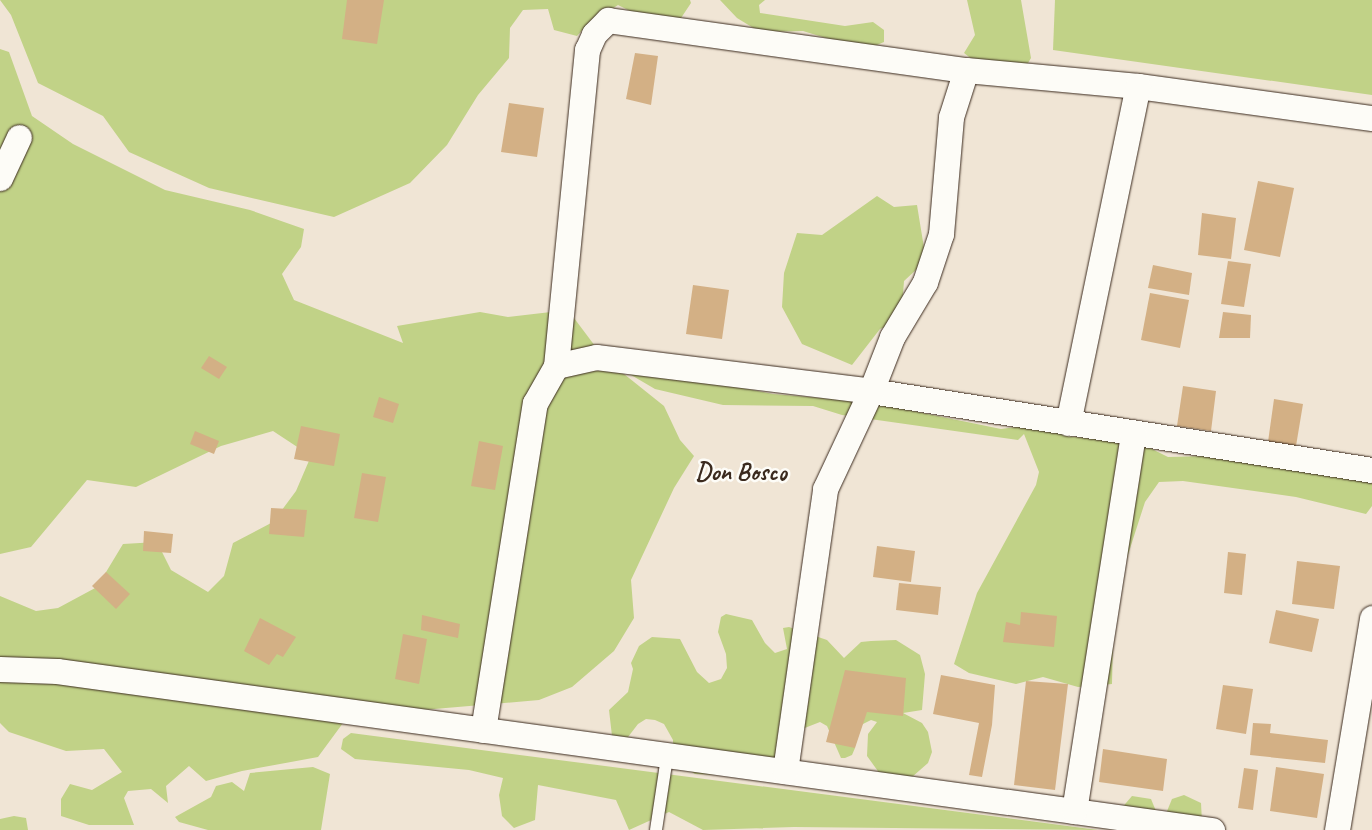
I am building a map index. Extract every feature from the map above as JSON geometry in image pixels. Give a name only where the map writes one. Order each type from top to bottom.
[{"type":"street","points":[[483,730],[535,403],[556,366],[587,50],[594,34],[608,20],[966,70],[1138,86],[1372,118]]},
{"type":"street","points":[[784,771],[825,489],[871,391],[892,337],[925,282],[941,234],[951,117],[966,70]]},
{"type":"street","points":[[1068,423],[1138,86]]},
{"type":"street","points":[[0,178],[19,137]]},
{"type":"street","points":[[556,366],[596,357],[871,391],[1372,470]]},
{"type":"street","points":[[1074,811],[1133,433]]},
{"type":"street","points":[[1337,830],[1372,618]]},
{"type":"street","points":[[0,669],[57,671],[667,757],[784,771],[1212,830]]},
{"type":"lane","points":[[656,830],[667,757]]},
{"type":"green space","points":[[0,0],[690,0],[691,3],[681,18],[646,19],[618,5],[588,24],[577,36],[554,30],[548,9],[523,10],[510,28],[509,58],[478,95],[447,145],[410,183],[334,217],[209,188],[129,152],[103,116],[38,83],[11,15]]},
{"type":"green space","points":[[720,0],[765,0],[759,5],[760,13],[845,26],[873,22],[884,30],[884,42],[865,50],[803,31],[760,32],[737,18]]},
{"type":"green space","points":[[967,0],[1021,0],[1031,58],[1022,73],[982,67],[964,53],[975,35]]},
{"type":"green space","points":[[1055,0],[1372,0],[1372,95],[1053,50]]},
{"type":"green space","points":[[0,49],[9,52],[32,116],[73,144],[165,190],[250,210],[304,229],[301,247],[282,274],[294,300],[403,343],[397,326],[480,312],[508,317],[568,310],[604,358],[664,406],[680,440],[694,456],[674,488],[631,580],[634,618],[614,651],[572,687],[539,700],[411,711],[343,723],[318,757],[242,771],[206,781],[189,766],[166,786],[168,803],[151,789],[128,791],[124,798],[134,825],[89,825],[61,816],[61,799],[70,784],[92,790],[122,772],[104,749],[66,751],[9,732],[0,723],[0,596],[36,611],[58,608],[97,587],[123,544],[157,542],[171,570],[208,592],[224,576],[233,543],[273,522],[296,491],[311,456],[273,431],[221,446],[136,487],[87,480],[31,547],[0,554]]},
{"type":"green space","points":[[877,196],[894,207],[917,205],[925,254],[918,268],[904,281],[901,320],[880,329],[852,365],[802,344],[782,307],[784,273],[797,233],[822,235]]},
{"type":"green space","points":[[626,372],[666,372],[773,394],[869,402],[1001,429],[1040,424],[1066,436],[1142,444],[1168,457],[1209,456],[1372,479],[1372,506],[1366,514],[1296,497],[1183,481],[1159,482],[1145,502],[1114,598],[1112,684],[1078,687],[1043,677],[1016,684],[969,673],[954,664],[977,593],[1036,485],[1039,472],[1024,434],[1018,440],[842,415],[813,406],[723,405],[655,389]]},
{"type":"green space","points":[[726,614],[752,620],[765,643],[775,653],[787,649],[783,628],[789,627],[827,640],[844,658],[861,642],[896,640],[920,655],[925,674],[922,710],[903,713],[922,723],[928,732],[932,752],[928,763],[912,777],[880,774],[867,756],[868,734],[877,722],[871,720],[849,731],[855,748],[852,755],[841,758],[827,726],[820,722],[797,731],[782,754],[751,776],[695,774],[673,760],[673,740],[664,724],[655,720],[646,719],[638,724],[628,737],[612,736],[609,710],[628,692],[633,669],[631,663],[639,646],[652,637],[680,639],[697,672],[709,683],[721,679],[727,668],[726,654],[718,632],[721,617]]},
{"type":"green space","points":[[351,733],[1098,830],[794,827],[703,830],[669,812],[629,830],[616,800],[538,785],[535,820],[514,828],[502,816],[499,795],[503,778],[469,770],[355,759],[341,749],[343,739]]},
{"type":"green space","points":[[313,767],[330,774],[321,830],[208,830],[179,822],[175,817],[211,797],[216,786],[232,782],[244,791],[250,773]]},
{"type":"green space","points":[[1184,795],[1201,803],[1202,822],[1165,816],[1172,799]]},
{"type":"green space","points":[[1132,796],[1151,799],[1158,816],[1120,810]]},
{"type":"green space","points":[[14,816],[26,818],[28,830],[0,830],[0,819]]},
{"type":"building","points":[[347,0],[384,0],[377,44],[342,39]]},
{"type":"building","points":[[635,53],[658,56],[651,105],[626,99]]},
{"type":"building","points":[[509,103],[544,108],[537,157],[501,152]]},
{"type":"building","points":[[1258,181],[1294,188],[1280,257],[1244,250]]},
{"type":"building","points":[[1202,213],[1236,218],[1231,259],[1198,255]]},
{"type":"building","points":[[1228,261],[1251,264],[1244,307],[1221,304]]},
{"type":"building","points":[[1153,265],[1192,273],[1189,295],[1148,288]]},
{"type":"building","points":[[693,285],[729,290],[722,339],[686,334]]},
{"type":"building","points":[[1150,293],[1189,300],[1180,348],[1141,340]]},
{"type":"building","points":[[1223,312],[1251,315],[1250,338],[1219,338]]},
{"type":"building","points":[[209,356],[227,367],[219,379],[201,368]]},
{"type":"building","points":[[1183,386],[1216,391],[1211,431],[1177,426]]},
{"type":"building","points":[[379,397],[399,404],[393,423],[373,417]]},
{"type":"building","points":[[1274,399],[1303,404],[1296,446],[1268,442]]},
{"type":"building","points":[[301,426],[340,434],[334,466],[294,459]]},
{"type":"building","points":[[195,431],[219,441],[214,454],[190,444]]},
{"type":"building","points":[[479,441],[503,446],[495,490],[471,486]]},
{"type":"building","points":[[362,473],[386,477],[378,522],[354,518]]},
{"type":"building","points":[[271,508],[307,510],[304,537],[269,534]]},
{"type":"building","points":[[144,531],[173,534],[171,553],[143,551]]},
{"type":"building","points":[[877,546],[915,551],[911,582],[873,577]]},
{"type":"building","points":[[1228,552],[1246,554],[1242,595],[1224,593]]},
{"type":"building","points":[[1297,561],[1340,566],[1334,609],[1292,604]]},
{"type":"building","points":[[106,572],[130,594],[116,609],[92,586]]},
{"type":"building","points":[[899,583],[941,587],[938,615],[896,610]]},
{"type":"building","points":[[1276,610],[1319,619],[1312,652],[1269,643]]},
{"type":"building","points":[[1021,612],[1057,616],[1054,647],[1003,642],[1006,622],[1020,625]]},
{"type":"building","points":[[422,615],[460,624],[458,638],[421,630]]},
{"type":"building","points":[[260,618],[296,637],[283,657],[277,654],[269,665],[244,651]]},
{"type":"building","points":[[403,634],[427,639],[419,684],[395,679]]},
{"type":"building","points":[[845,670],[906,678],[903,716],[867,712],[855,748],[826,742]]},
{"type":"building","points":[[941,675],[995,685],[992,725],[982,777],[969,775],[979,723],[933,714]]},
{"type":"building","points":[[1026,681],[1068,684],[1055,790],[1014,785]]},
{"type":"building","points":[[1223,685],[1253,689],[1246,734],[1216,729]]},
{"type":"building","points":[[1253,723],[1271,724],[1270,733],[1328,740],[1325,763],[1250,755]]},
{"type":"building","points":[[1103,749],[1167,759],[1163,791],[1099,782]]},
{"type":"building","points":[[1276,767],[1324,774],[1317,818],[1270,811]]},
{"type":"building","points":[[1244,768],[1258,770],[1253,810],[1238,808]]},
{"type":"district","name":"Don Bosco","points":[[741,472]]}]
